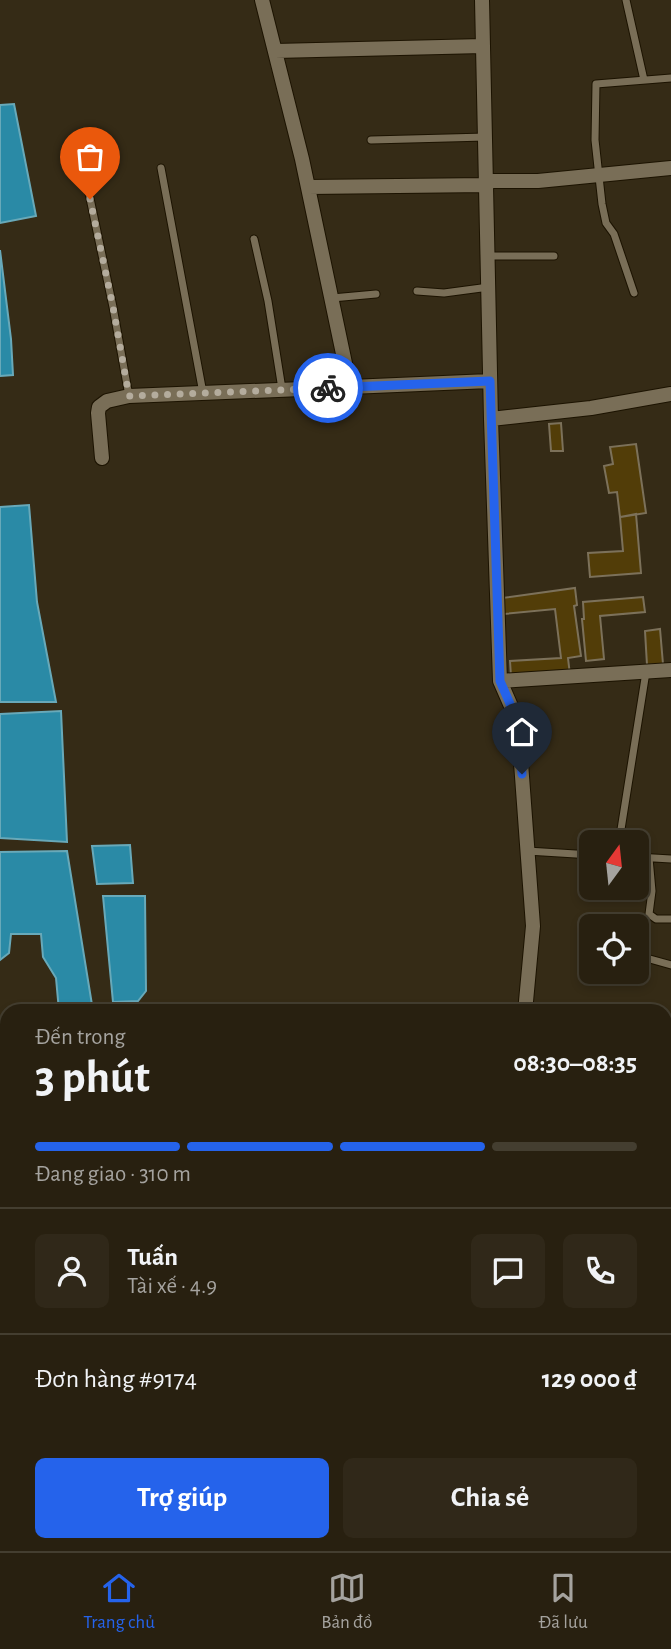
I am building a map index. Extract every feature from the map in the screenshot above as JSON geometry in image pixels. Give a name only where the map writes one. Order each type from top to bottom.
[{"type":"street","points":[[262,0],[308,187],[350,387]]},
{"type":"street","points":[[482,0],[500,681],[518,722],[533,926],[526,1004]]},
{"type":"street","points":[[275,51],[483,46]]},
{"type":"street","points":[[308,187],[538,181],[671,168]]},
{"type":"street","points":[[102,458],[99,407],[107,401],[129,396],[490,381]]},
{"type":"street","points":[[491,419],[591,408],[671,394]]},
{"type":"street","points":[[500,681],[671,670]]},
{"type":"lane","points":[[626,0],[644,80]]},
{"type":"lane","points":[[634,293],[614,234],[606,223],[595,140],[596,84],[671,78]]},
{"type":"lane","points":[[371,140],[486,137]]},
{"type":"lane","points":[[161,168],[203,393]]},
{"type":"lane","points":[[85,170],[129,396]]},
{"type":"lane","points":[[254,239],[268,301],[282,390]]},
{"type":"lane","points":[[489,256],[554,256]]},
{"type":"lane","points":[[416,291],[444,293],[489,287]]},
{"type":"lane","points":[[331,299],[376,294]]},
{"type":"lane","points":[[621,830],[646,672]]},
{"type":"lane","points":[[527,851],[579,854]]},
{"type":"lane","points":[[671,859],[649,858],[652,891],[649,914],[656,919],[671,919]]},
{"type":"lane","points":[[649,959],[671,965]]},
{"type":"water","points":[[14,104],[36,216],[0,223],[0,105]]},
{"type":"water","points":[[0,250],[13,375],[0,376]]},
{"type":"water","points":[[29,505],[37,602],[56,702],[0,702],[0,507]]},
{"type":"water","points":[[61,711],[67,842],[0,838],[0,714]]},
{"type":"water","points":[[130,845],[133,883],[97,884],[92,846]]},
{"type":"water","points":[[67,851],[92,1004],[58,1004],[56,978],[43,957],[41,934],[11,934],[9,953],[0,960],[0,852]]},
{"type":"water","points":[[103,896],[145,896],[146,991],[138,1001],[113,1002]]},
{"type":"building","points":[[561,423],[563,451],[551,451],[549,424]]},
{"type":"building","points":[[636,444],[646,513],[620,517],[617,492],[609,493],[604,466],[613,464],[610,447]]},
{"type":"building","points":[[636,514],[641,573],[590,577],[588,553],[623,551],[620,517]]},
{"type":"building","points":[[575,588],[577,605],[574,606],[581,656],[568,658],[570,675],[511,677],[510,661],[561,658],[555,609],[504,614],[502,598]]},
{"type":"building","points":[[643,597],[645,612],[600,616],[604,659],[586,661],[583,602]]},
{"type":"building","points":[[660,629],[663,664],[647,665],[645,631]]},
{"type":"way so far","points":[[90,199],[129,396],[328,388]]},
{"type":"route","points":[[328,388],[490,381],[500,681],[518,722],[522,774]]}]
